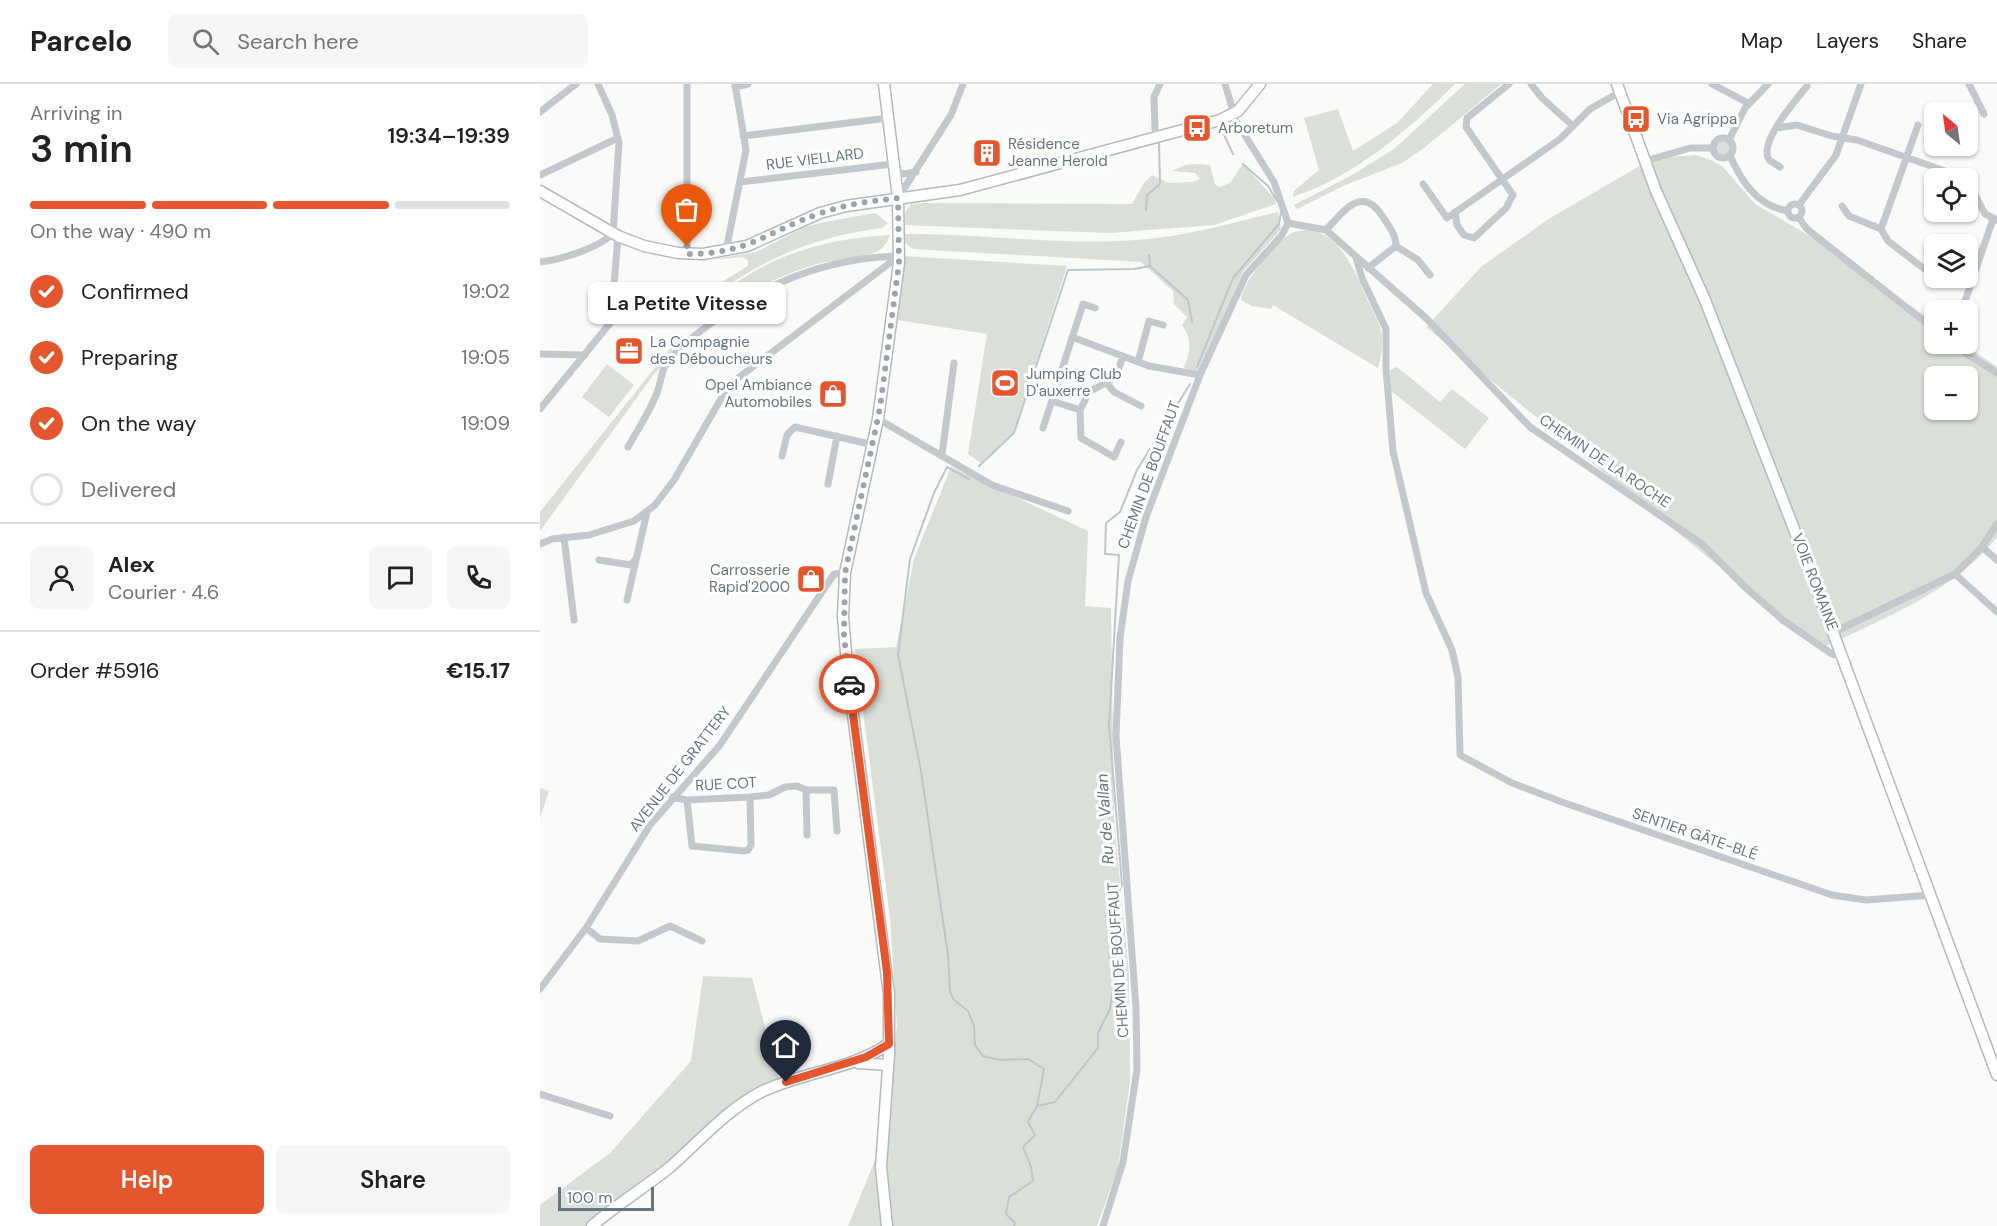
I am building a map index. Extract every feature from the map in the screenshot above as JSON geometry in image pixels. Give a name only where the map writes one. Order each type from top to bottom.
[{"type":"main road","points":[[884,84],[898,198],[899,260],[874,445],[845,573],[845,648],[887,972],[889,1044],[881,1167],[887,1226]]},
{"type":"main road","points":[[540,191],[616,235],[644,246],[687,254],[726,251],[757,243],[832,209],[864,202],[960,190],[1234,115],[1260,84]]},
{"type":"main road","name":"VOIE ROMAINE","points":[[1619,88],[1646,161],[1716,327],[1834,632],[1997,1075]]},
{"type":"main road","points":[[898,214],[914,196]]},
{"type":"main road","points":[[592,1226],[669,1167],[719,1121],[747,1100],[786,1082],[849,1064],[889,1044]]},
{"type":"main road","points":[[849,1064],[888,1065]]},
{"type":"street","points":[[540,112],[576,84]]},
{"type":"street","points":[[540,409],[610,322],[616,235],[618,138],[612,115],[598,84]]},
{"type":"street","points":[[687,84],[687,254]]},
{"type":"street","points":[[726,251],[746,150],[735,85],[748,84]]},
{"type":"street","points":[[898,198],[951,115],[963,84]]},
{"type":"street","points":[[1155,129],[1154,97],[1160,84]]},
{"type":"street","points":[[1225,84],[1234,115],[1274,182],[1288,223],[1326,230],[1352,204],[1369,201],[1377,208],[1394,235],[1396,246],[1418,260],[1430,276]]},
{"type":"street","points":[[1423,184],[1447,218],[1455,212],[1457,225],[1464,235],[1474,238],[1506,208],[1512,195],[1466,127],[1467,118],[1509,84]]},
{"type":"street","points":[[1531,84],[1542,98],[1573,126]]},
{"type":"street","points":[[1712,84],[1748,104]]},
{"type":"street","points":[[1729,140],[1748,104],[1768,84]]},
{"type":"street","points":[[1799,205],[1836,155],[1861,84]]},
{"type":"street","points":[[1969,84],[1984,114]]},
{"type":"street","points":[[1780,167],[1768,160],[1766,153],[1776,128],[1807,86]]},
{"type":"street","name":"VOIE ROMAINE","points":[[1455,212],[1560,139],[1590,109],[1619,88]]},
{"type":"street","points":[[743,136],[888,118]]},
{"type":"street","points":[[1776,128],[1797,125],[1843,137],[1935,168]]},
{"type":"street","points":[[1881,229],[1918,125]]},
{"type":"street","points":[[540,175],[618,138]]},
{"type":"street","points":[[1712,148],[1720,138],[1729,140],[1734,148],[1730,156]]},
{"type":"street","points":[[1646,161],[1690,148],[1712,148]]},
{"type":"street","points":[[1712,148],[1714,154],[1720,158],[1730,156]]},
{"type":"street","points":[[1730,156],[1739,174],[1755,196],[1788,211],[1791,217],[1799,218],[1807,229],[1924,321]]},
{"type":"street","name":"RUE VIELLARD","points":[[740,182],[894,167],[908,174],[916,172]]},
{"type":"street","points":[[1966,300],[1995,220],[1983,210],[1978,201]]},
{"type":"street","points":[[1788,211],[1792,205],[1799,205]]},
{"type":"street","points":[[1799,205],[1802,211],[1799,218]]},
{"type":"street","points":[[1842,206],[1849,216],[1881,229],[1888,241],[1924,267]]},
{"type":"street","name":"CHEMIN DE BOUFFAUT","points":[[1103,1226],[1123,1162],[1137,1068],[1136,1008],[1116,736],[1124,603],[1146,517],[1195,374],[1246,275],[1282,235],[1288,223]]},
{"type":"street","name":"CHEMIN DE LA ROCHE","points":[[1326,230],[1435,327],[1530,428],[1702,544],[1745,587],[1784,621],[1832,654],[1843,657]]},
{"type":"street","points":[[540,262],[572,254],[616,235]]},
{"type":"street","points":[[1368,268],[1396,246]]},
{"type":"street","name":"SENTIER GÂTE-BLÉ","points":[[1356,257],[1362,278],[1386,329],[1386,369],[1393,451],[1426,593],[1452,650],[1458,678],[1460,755],[1512,783],[1833,895],[1866,900],[1931,895]]},
{"type":"street","points":[[628,447],[650,409],[659,389],[660,377],[671,358],[696,334],[740,302],[781,281],[824,267],[899,260]]},
{"type":"street","points":[[541,543],[564,537],[589,535],[634,521],[648,511],[674,480],[729,385],[899,260]]},
{"type":"street","points":[[1043,428],[1083,304],[1095,308]]},
{"type":"street","points":[[1138,362],[1149,321],[1163,325]]},
{"type":"street","points":[[1072,337],[1138,362],[1195,374]]},
{"type":"street","points":[[540,354],[585,355]]},
{"type":"street","points":[[1968,354],[1997,373]]},
{"type":"street","points":[[1121,442],[1114,457],[1081,438],[1080,410],[1089,392],[1116,377],[1123,356]]},
{"type":"street","points":[[942,455],[954,363]]},
{"type":"street","points":[[1106,382],[1114,392],[1141,406]]},
{"type":"street","points":[[1052,401],[1080,410]]},
{"type":"street","points":[[878,419],[992,485],[1068,511]]},
{"type":"street","points":[[782,456],[787,435],[795,428],[874,445]]},
{"type":"street","points":[[828,484],[837,436]]},
{"type":"street","points":[[627,600],[648,511]]},
{"type":"street","points":[[1834,632],[1955,574],[1982,547],[1997,524]]},
{"type":"street","points":[[564,537],[574,620]]},
{"type":"street","points":[[1982,547],[1997,560]]},
{"type":"street","points":[[599,560],[631,565],[636,558]]},
{"type":"street","name":"AVENUE DE GRATTERY","points":[[540,989],[586,928],[650,825],[672,797],[720,745],[834,574],[845,573]]},
{"type":"street","points":[[1955,574],[1997,612]]},
{"type":"street","name":"RUE COT","points":[[672,797],[687,800],[750,797],[797,786],[806,790],[834,790],[837,831]]},
{"type":"street","points":[[806,790],[807,835]]},
{"type":"street","points":[[687,800],[692,846],[748,850],[751,845],[750,797]]},
{"type":"street","points":[[586,928],[600,939],[638,941],[670,926],[702,941]]},
{"type":"street","points":[[540,1094],[610,1116]]},
{"type":"shaded area","points":[[1433,84],[1455,84],[1400,135],[1360,164],[1339,177],[1293,197],[1294,191],[1319,170],[1304,118],[1338,109],[1353,151],[1397,123]]},
{"type":"shaded area","points":[[1465,84],[1501,84],[1424,148],[1402,163],[1343,186],[1297,209],[1294,205],[1352,175],[1394,149]]},
{"type":"shaded area","points":[[1723,140],[1731,148],[1723,156],[1715,148]]},
{"type":"shaded area","points":[[1696,155],[1723,167],[1755,204],[1815,239],[1924,315],[1924,354],[1978,354],[1997,367],[1997,537],[1980,556],[1938,589],[1892,615],[1820,649],[1426,327],[1481,267],[1547,220],[1653,158]]},
{"type":"shaded area","points":[[1243,164],[1274,198],[1276,204],[1214,225],[1109,233],[902,225],[904,214],[911,204],[1132,204],[1144,183],[1152,175],[1169,183],[1192,182],[1200,179],[1195,173],[1172,171],[1185,165],[1210,165],[1215,184],[1219,187],[1230,183]]},
{"type":"shaded area","points":[[1278,212],[1281,229],[1243,272],[1198,372],[1184,368],[1189,346],[1188,336],[1182,325],[1187,317],[1174,304],[1173,291],[1141,262],[913,249],[903,241],[902,234],[1078,241],[1135,240],[1190,233]]},
{"type":"shaded area","points":[[875,213],[888,223],[882,228],[833,237],[810,244],[747,273],[706,301],[700,295],[748,266],[748,261],[743,257],[709,260],[756,252],[805,227]]},
{"type":"shaded area","points":[[1307,230],[1329,238],[1346,256],[1381,332],[1382,348],[1378,368],[1273,305],[1271,309],[1252,306],[1241,300],[1247,284],[1269,253],[1292,233]]},
{"type":"shaded area","points":[[890,235],[885,245],[876,252],[862,257],[817,264],[776,279],[738,300],[714,317],[705,306],[748,275],[792,254],[838,241]]},
{"type":"shaded area","name":"Jumping Club D'auxerre","points":[[902,256],[1067,266],[1014,432],[981,463],[968,454],[987,334],[897,320]]},
{"type":"shaded area","points":[[680,336],[688,338],[654,374],[540,531],[540,512]]},
{"type":"shaded area","points":[[607,364],[634,385],[609,417],[582,397]]},
{"type":"shaded area","points":[[1397,367],[1440,402],[1452,389],[1489,418],[1465,449],[1391,391],[1390,370]]},
{"type":"shaded area","points":[[951,467],[1088,531],[1085,606],[1111,608],[1114,820],[1129,974],[1130,1081],[1118,1168],[1097,1226],[848,1226],[883,1141],[897,1026],[890,918],[855,649],[896,647],[914,559]]},
{"type":"shaded area","points":[[540,788],[549,791],[540,818]]},
{"type":"shaded area","points":[[703,976],[752,978],[781,1087],[733,1115],[690,1157],[597,1226],[540,1226],[540,1205],[610,1153],[691,1061]]},
{"type":"waterway","name":"Ru de Vallan","points":[[1220,126],[1233,154]]},
{"type":"waterway","points":[[1146,210],[1147,195],[1160,184],[1159,143]]},
{"type":"waterway","name":"Ru de Vallan","points":[[1243,164],[1268,186],[1277,201]]},
{"type":"waterway","name":"Ru de Vallan","points":[[1197,367],[1233,278],[1279,224],[1281,212]]},
{"type":"waterway","points":[[1149,255],[1150,266],[1188,300],[1192,322]]},
{"type":"waterway","points":[[979,466],[1014,433],[1068,270],[1134,269],[1150,266]]},
{"type":"waterway","name":"Ru de Vallan","points":[[1014,1226],[1015,1223],[1006,1214],[1009,1197],[1033,1181],[1031,1167],[1023,1147],[1035,1135],[1028,1122],[1037,1106],[1055,1102],[1098,1048],[1098,1033],[1110,1009],[1115,972],[1109,955],[1113,942],[1112,932],[1106,916],[1122,885],[1109,725],[1119,555],[1105,554],[1106,523],[1120,512],[1137,470],[1190,384]]},
{"type":"waterway","points":[[969,479],[947,467],[934,493],[910,559],[898,655],[921,771],[948,955],[950,991],[953,999],[968,1011],[974,1026],[975,1045],[983,1056],[1001,1060],[1028,1059],[1044,1069],[1037,1106]]},
{"type":"way so far","points":[[687,246],[687,254],[735,250],[757,243],[820,213],[864,202],[898,198],[899,263],[880,408],[874,445],[845,573],[843,616],[849,684]]},
{"type":"place","name":"Via Agrippa","points":[[1636,119]]},
{"type":"place","name":"Arboretum","points":[[1197,128]]},
{"type":"place","name":"Résidence Jeanne Herold","points":[[987,153]]},
{"type":"place","name":"La Petite Vitesse","points":[[687,246]]},
{"type":"place","name":"La Compagnie des Déboucheurs","points":[[629,351]]},
{"type":"place","name":"Jumping Club D'auxerre","points":[[1005,383]]},
{"type":"place","name":"Opel Ambiance Automobiles","points":[[833,394]]},
{"type":"place","name":"Carrosserie Rapid'2000","points":[[811,579]]},
{"type":"route","points":[[786,1082],[849,1064],[889,1044],[887,972],[849,684]]}]
